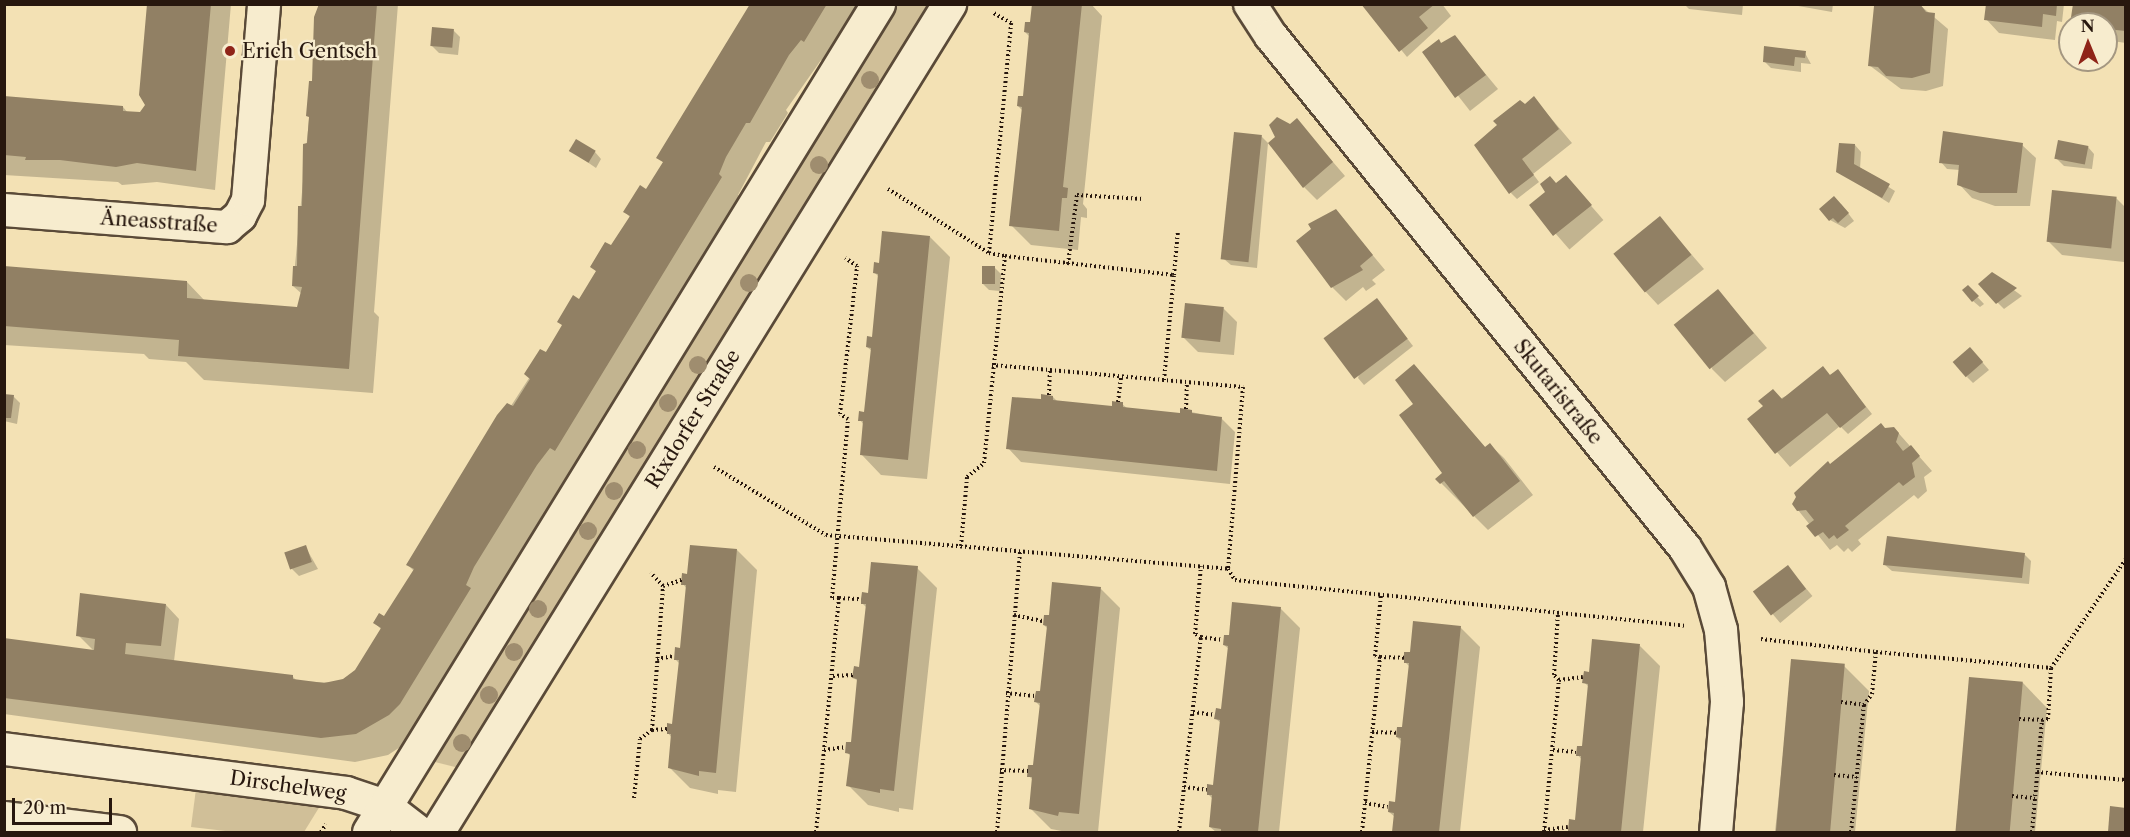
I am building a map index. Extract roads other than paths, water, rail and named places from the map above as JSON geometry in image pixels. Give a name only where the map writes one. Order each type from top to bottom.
[{"type":"street","name":"Äneasstraße","points":[[4,210],[226,227],[240,216],[248,200],[264,4]]},
{"type":"street","points":[[377,819],[878,4]]},
{"type":"street","name":"Rixdorfer Straße","points":[[437,832],[949,4]]},
{"type":"street","name":"Skutaristraße","points":[[1250,4],[1277,44],[1685,548],[1709,587],[1721,630],[1727,702],[1716,832]]},
{"type":"street","name":"Dirschelweg","points":[[4,749],[346,793],[377,819],[419,832]]},
{"type":"street","points":[[4,818],[120,832]]},
{"type":"place","name":"Erich Gentsch","points":[[230,51]]}]
